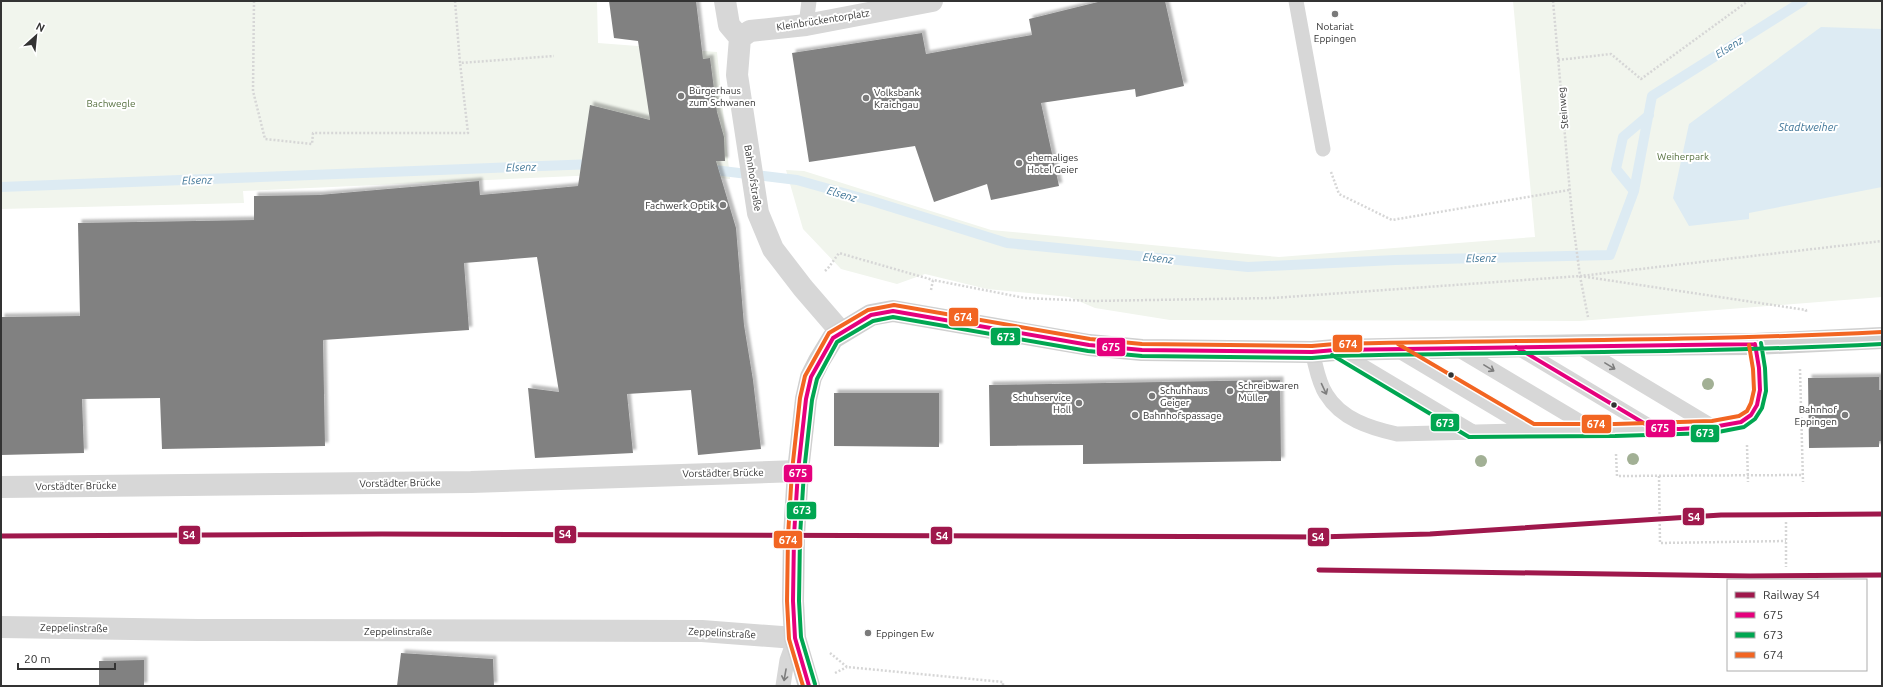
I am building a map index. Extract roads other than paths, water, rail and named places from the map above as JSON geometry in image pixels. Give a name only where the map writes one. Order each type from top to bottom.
[{"type":"street","points":[[725,1],[729,25],[740,38]]},
{"type":"street","name":"Kleinbrückentorplatz","points":[[740,38],[750,31],[806,25],[932,1]]},
{"type":"street","name":"Bahnhofstraße","points":[[740,38],[737,75],[755,185],[758,213],[773,249],[803,288],[841,332]]},
{"type":"street","points":[[809,686],[795,638],[793,563],[798,471],[806,399],[811,377],[833,338],[871,315],[893,311],[1089,345],[1142,350],[1312,352],[1336,350],[1585,345],[1808,343],[1882,338]]},
{"type":"street","name":"Vorstädter Brücke","points":[[1,487],[471,482],[798,471]]},
{"type":"street","name":"Zeppelinstraße","points":[[1,627],[198,630],[702,631],[795,638]]},
{"type":"lane","points":[[806,25],[809,1]]},
{"type":"lane","points":[[1296,1],[1323,149]]},
{"type":"lane","points":[[1312,352],[1325,394],[1337,408],[1352,418],[1374,428],[1397,434],[1471,431],[1712,427],[1741,422],[1751,415],[1758,405],[1760,390],[1759,368],[1755,344]]},
{"type":"lane","points":[[1585,345],[1712,427]]},
{"type":"lane","points":[[1516,347],[1652,428]]},
{"type":"lane","points":[[1456,348],[1592,429]]},
{"type":"lane","points":[[1395,349],[1532,430]]},
{"type":"lane","points":[[1336,350],[1471,431]]},
{"type":"lane","points":[[783,686],[787,660],[795,638]]},
{"type":"water","name":"Stadtweiher","points":[[1821,27],[1882,29],[1882,187],[1749,213],[1749,219],[1689,226],[1673,198],[1689,124]]},
{"type":"waterway","name":"Elsenz","points":[[706,169],[797,180],[872,201],[1007,243],[1248,267],[1395,260],[1610,255],[1634,191],[1652,96],[1803,1]]},
{"type":"waterway","name":"Elsenz","points":[[1634,191],[1616,169],[1623,137],[1649,115]]},
{"type":"waterway","name":"Elsenz","points":[[1,187],[595,164]]},
{"type":"rail line","name":"S4","points":[[1,536],[382,534],[1317,537],[1430,534],[1721,515],[1882,514]]},
{"type":"rail line","name":"S4","points":[[1319,570],[1750,576],[1882,575]]},
{"type":"place","name":"Notariat Eppingen","points":[[1335,14]]},
{"type":"place","name":"Bürgerhaus zum Schwanen","points":[[681,96]]},
{"type":"place","name":"Volksbank Kraichgau","points":[[866,98]]},
{"type":"place","name":"ehemaliges Hotel Geier","points":[[1019,163]]},
{"type":"place","name":"Fachwerk Optik","points":[[723,205]]},
{"type":"place","name":"Schreibwaren Müller","points":[[1230,391]]},
{"type":"place","name":"Schuhhaus Geiger","points":[[1152,396]]},
{"type":"place","name":"Schuhservice Holl","points":[[1079,403]]},
{"type":"place","name":"Bahnhofspassage","points":[[1135,415]]},
{"type":"place","name":"Bahnhof Eppingen","points":[[1845,415]]},
{"type":"place","name":"Eppingen Ew","points":[[868,633]]},
{"type":"park label","name":"Bachwegle","points":[[111,103]]},
{"type":"park label","name":"Weiherpark","points":[[1683,156]]}]
